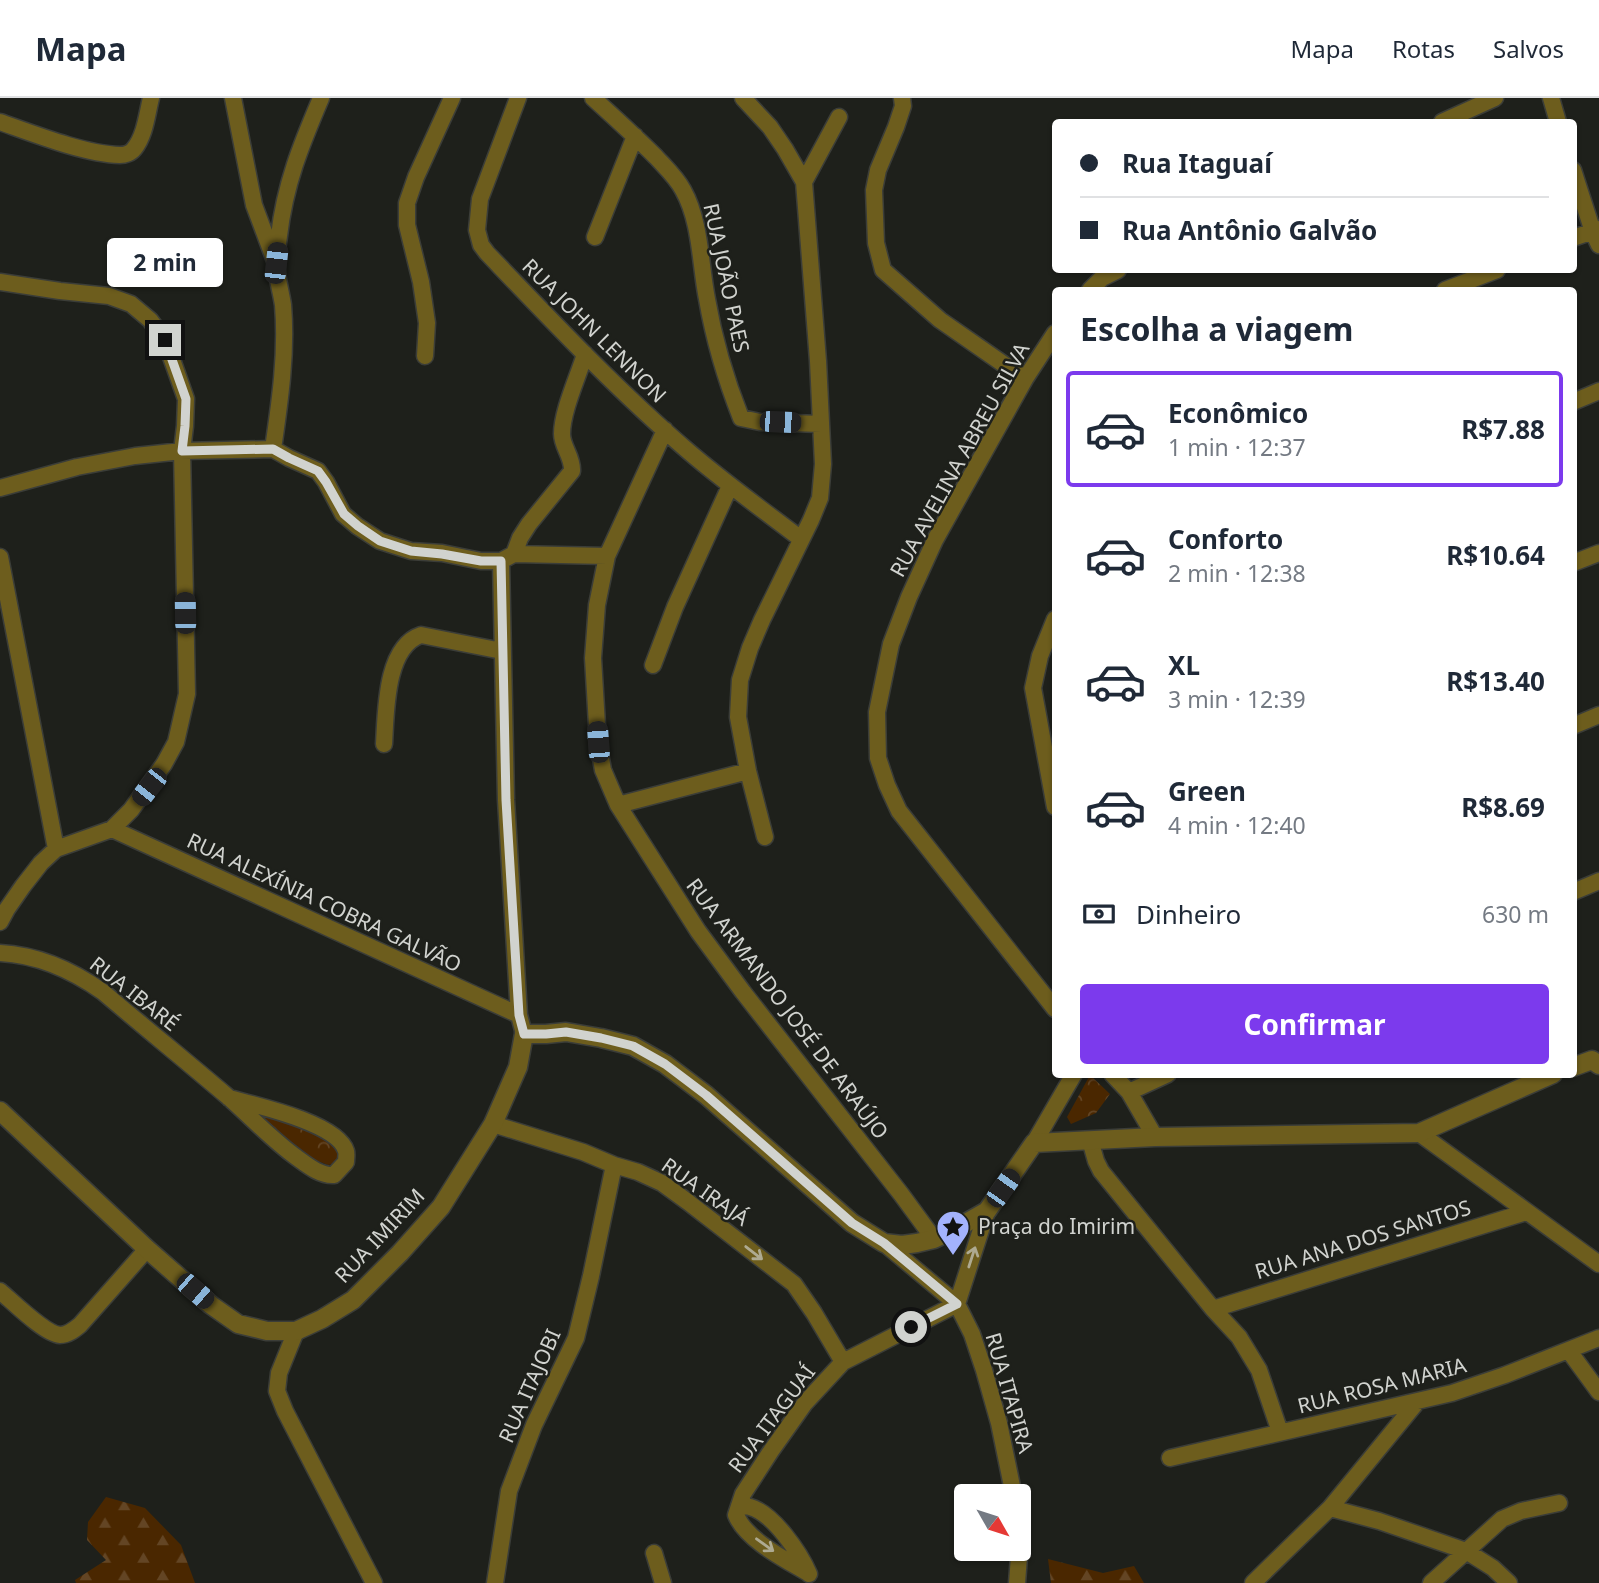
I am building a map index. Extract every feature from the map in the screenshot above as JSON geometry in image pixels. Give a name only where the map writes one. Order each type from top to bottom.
[{"type":"street","points":[[0,122],[66,144],[122,155],[134,150],[139,141],[151,98]]},
{"type":"street","points":[[233,98],[254,205],[276,263],[282,303],[282,383],[273,449]]},
{"type":"street","points":[[276,263],[287,187],[299,149],[321,98]]},
{"type":"street","points":[[425,356],[427,323],[421,282],[407,225],[407,203],[452,98]]},
{"type":"street","name":"RUA JOHN LENNON","points":[[518,98],[480,199],[477,230],[481,245],[585,355],[665,430],[730,486],[801,539]]},
{"type":"street","name":"RUA JOÃO PAES","points":[[593,98],[635,136],[670,172],[683,190],[692,213],[718,351],[741,418],[760,422],[821,424]]},
{"type":"street","points":[[743,98],[770,127],[804,182],[823,464],[820,498],[761,620],[740,680],[738,716],[748,771],[765,837]]},
{"type":"street","points":[[902,98],[900,117],[878,170],[874,190],[876,243],[883,270],[940,320],[1025,379]]},
{"type":"street","points":[[1450,119],[1495,98]]},
{"type":"street","points":[[1551,98],[1557,119]]},
{"type":"street","points":[[804,182],[839,117]]},
{"type":"street","points":[[595,237],[635,136]]},
{"type":"street","points":[[1577,181],[1597,236],[1577,238]]},
{"type":"street","points":[[1093,287],[1112,273]]},
{"type":"street","points":[[1453,287],[1489,273]]},
{"type":"street","points":[[0,282],[109,296],[131,304],[150,320],[165,340],[186,399],[182,451],[187,694],[176,742],[164,764],[131,810],[112,829],[56,849],[23,886],[0,922]]},
{"type":"street","name":"RUA AVELINA ABREU SILVA","points":[[1052,338],[1025,379],[935,540],[891,644],[877,712],[878,758],[899,811],[1052,1005]]},
{"type":"street","points":[[508,557],[528,524],[572,471],[562,436],[564,418],[585,355]]},
{"type":"street","points":[[1577,400],[1599,391]]},
{"type":"street","name":"RUA ARMANDO JOSÉ DE ARAÚJO","points":[[665,430],[607,556],[597,605],[593,658],[598,742],[603,770],[618,805],[698,931],[934,1239]]},
{"type":"street","points":[[0,488],[135,456],[182,451],[273,449],[318,471],[344,514],[358,526],[380,541],[411,551],[481,561],[508,557],[607,556]]},
{"type":"street","points":[[653,666],[675,607],[730,486]]},
{"type":"street","points":[[1577,561],[1599,553]]},
{"type":"street","points":[[0,557],[56,849]]},
{"type":"street","name":"RUA IMIRIM","points":[[0,1111],[147,1249],[211,1305],[238,1324],[267,1331],[296,1331],[353,1300],[400,1253],[441,1207],[493,1124],[518,1067],[524,1034],[519,1015],[506,800],[502,651],[508,557]]},
{"type":"street","points":[[1052,627],[1040,656],[1033,688],[1052,778]]},
{"type":"street","points":[[384,744],[388,685],[401,651],[413,637],[421,635],[502,651]]},
{"type":"street","points":[[1577,724],[1599,715]]},
{"type":"street","points":[[618,805],[748,771]]},
{"type":"street","name":"RUA ALEXÍNIA COBRA GALVÃO","points":[[112,829],[519,1015]]},
{"type":"street","points":[[1577,890],[1599,881]]},
{"type":"street","name":"RUA IBARÉ","points":[[0,953],[17,954],[52,964],[82,977],[229,1098],[295,1157],[315,1170],[334,1175],[346,1162],[346,1150],[339,1141],[309,1122],[229,1098]]},
{"type":"street","points":[[524,1034],[566,1032],[601,1038],[633,1046],[665,1064],[706,1095],[852,1223],[884,1243],[902,1245],[934,1239],[987,1211]]},
{"type":"street","points":[[1577,1066],[1597,1061]]},
{"type":"street","points":[[957,1304],[987,1211],[1034,1143],[1072,1078]]},
{"type":"street","points":[[1116,1078],[1129,1092],[1155,1137]]},
{"type":"street","points":[[1129,1092],[1159,1078]]},
{"type":"street","points":[[1034,1143],[1155,1137],[1419,1133],[1544,1078]]},
{"type":"street","name":"RUA IRAJÁ","points":[[493,1124],[583,1152],[662,1183],[794,1284],[843,1362]]},
{"type":"street","points":[[1419,1133],[1599,1264]]},
{"type":"street","points":[[1090,1140],[1101,1171],[1239,1338],[1259,1370],[1280,1432]]},
{"type":"street","name":"RUA ITAJOBI","points":[[495,1583],[509,1491],[534,1425],[576,1339],[614,1165]]},
{"type":"street","name":"RUA ANA DOS SANTOS","points":[[1213,1309],[1526,1212]]},
{"type":"street","name":"RUA ITAPIRA","points":[[884,1243],[957,1304],[972,1334],[984,1370],[999,1423],[1012,1484]]},
{"type":"street","points":[[0,1291],[46,1329],[58,1335],[68,1334],[80,1325],[147,1249]]},
{"type":"street","name":"RUA ITAGUAÍ","points":[[810,1578],[740,1524],[736,1515],[743,1494],[805,1403],[843,1362],[957,1304]]},
{"type":"street","points":[[296,1331],[279,1373],[276,1391],[373,1583]]},
{"type":"street","name":"RUA ROSA MARIA","points":[[1170,1458],[1452,1393],[1599,1338]]},
{"type":"street","points":[[1569,1351],[1599,1392]]},
{"type":"street","points":[[1252,1583],[1330,1508],[1417,1402]]},
{"type":"street","points":[[1431,1583],[1502,1520],[1521,1511],[1559,1503]]},
{"type":"street","name":"RUA ITAGUAÍ","points":[[739,1506],[751,1507],[779,1529],[801,1556],[810,1578]]},
{"type":"street","points":[[1330,1508],[1466,1550],[1493,1568],[1509,1583]]},
{"type":"street","points":[[654,1553],[663,1583]]},
{"type":"street","points":[[1017,1583],[1019,1561]]},
{"type":"green space","points":[[1088,1078],[1093,1078],[1110,1094],[1096,1113],[1071,1124],[1067,1117]]},
{"type":"green space","points":[[254,1112],[298,1124],[320,1134],[341,1152],[337,1163],[328,1165],[313,1159]]},
{"type":"green space","points":[[106,1497],[145,1508],[181,1545],[195,1583],[76,1583],[75,1580],[106,1560],[87,1540],[88,1522]]},
{"type":"green space","points":[[1048,1559],[1103,1573],[1134,1566],[1144,1583],[1051,1583]]},
{"type":"place","name":"Praça do Imirim","points":[[953,1257]]},
{"type":"route","points":[[165,340],[186,399],[182,451],[273,449],[318,471],[344,514],[380,541],[411,551],[481,561],[501,561],[506,800],[519,1015],[524,1034],[566,1032],[633,1046],[665,1064],[706,1095],[852,1223],[884,1243],[957,1304],[911,1327]]}]
